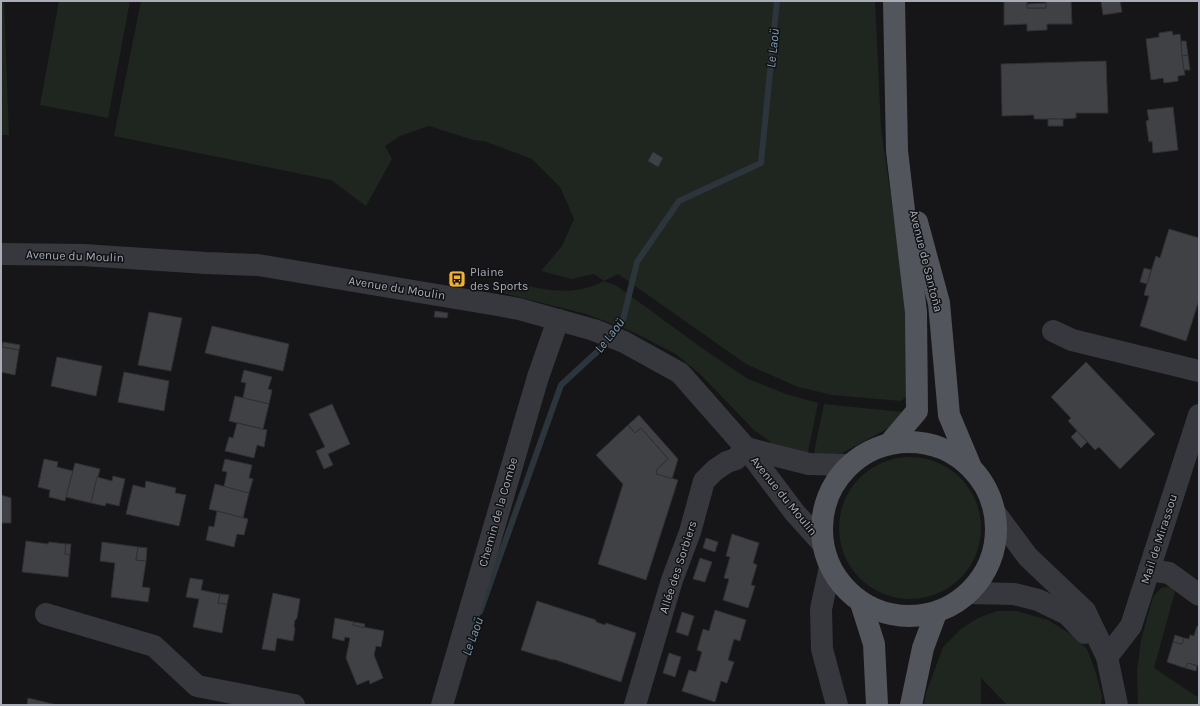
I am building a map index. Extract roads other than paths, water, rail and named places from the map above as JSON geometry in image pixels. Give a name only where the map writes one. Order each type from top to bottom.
[{"type":"main road","name":"Avenue de Santoña","points":[[890,443],[917,410],[916,312],[897,151],[894,1]]},
{"type":"main road","name":"Avenue de Santoña","points":[[897,151],[939,304],[949,415],[970,465]]},
{"type":"main road","points":[[918,442],[946,449],[970,465],[987,487],[996,514],[996,542],[988,570],[970,593],[955,605],[936,613],[911,617],[885,614],[861,603],[843,587],[830,567],[823,544],[823,515],[832,488],[849,465],[868,451],[890,443],[918,442]]},
{"type":"main road","points":[[861,603],[874,644],[877,705]]},
{"type":"main road","points":[[911,705],[923,648],[936,613]]},
{"type":"street","name":"Avenue du Moulin","points":[[1,254],[83,255],[258,265],[497,305],[594,330],[624,342],[680,373],[746,448],[795,512],[823,544]]},
{"type":"street","name":"Chemin de la Combe","points":[[442,705],[538,377],[558,320]]},
{"type":"street","points":[[1054,331],[1072,340],[1199,371]]},
{"type":"street","name":"Mail de Mirassou","points":[[1107,657],[1131,626],[1199,415]]},
{"type":"street","name":"Avenue du Moulin","points":[[746,448],[809,464],[849,465]]},
{"type":"street","name":"Allée des Sorbiers","points":[[635,705],[672,580],[690,532],[704,481],[721,466],[736,459],[746,448]]},
{"type":"street","points":[[996,514],[1028,557],[1085,611],[1107,657],[1117,705]]},
{"type":"street","points":[[830,567],[821,609],[822,649],[837,705]]},
{"type":"street","points":[[1149,570],[1169,574],[1199,595]]},
{"type":"street","points":[[970,593],[1014,594],[1038,600],[1067,614],[1107,657]]},
{"type":"street","points":[[46,614],[154,646],[197,686],[294,705]]},
{"type":"waterway","name":"Le Laoü","points":[[480,612],[561,385],[599,350],[623,320],[637,262],[679,201],[761,163],[777,1]]},
{"type":"place","name":"Plaine des Sports","points":[[457,279]]}]
